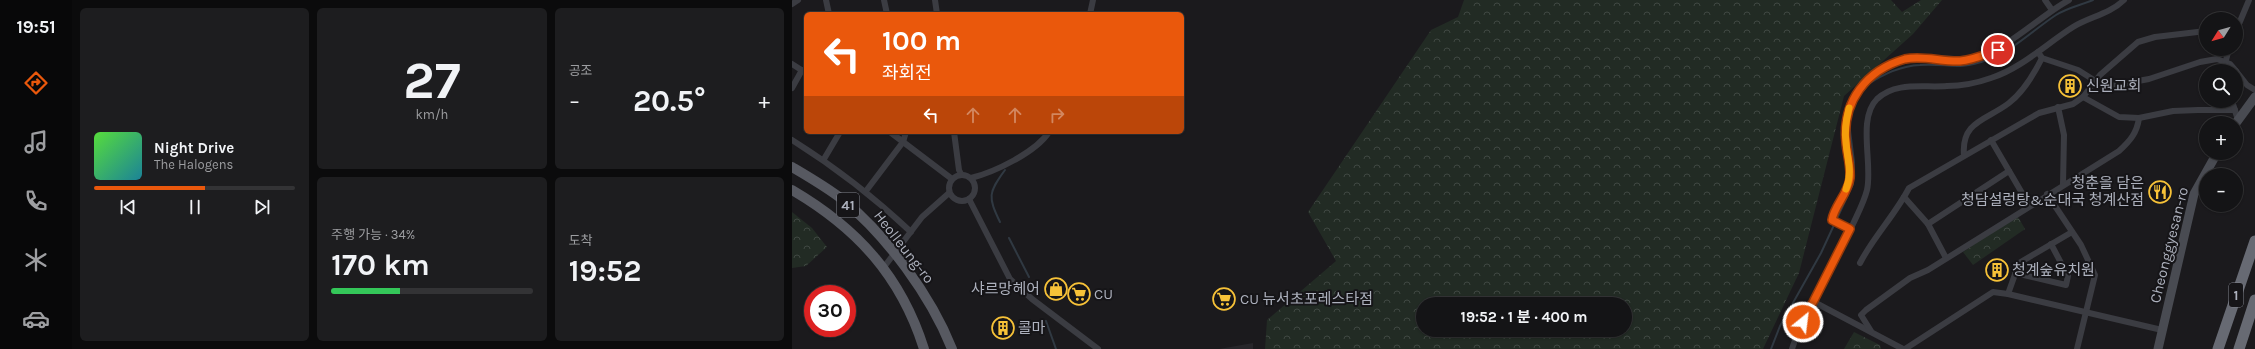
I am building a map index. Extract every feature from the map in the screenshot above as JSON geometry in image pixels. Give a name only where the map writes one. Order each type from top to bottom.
[{"type":"highway","name":"1","points":[[2218,349],[2255,241]]},
{"type":"highway","name":"1","points":[[2239,349],[2255,300]]},
{"type":"main road","name":"Heolleung-ro","points":[[792,167],[842,199],[871,226],[894,254],[922,293],[946,334],[952,349]]},
{"type":"main road","name":"Heolleung-ro","points":[[792,190],[820,207],[864,244],[884,267],[912,318],[924,349]]},
{"type":"street","points":[[792,4],[798,0]]},
{"type":"street","points":[[826,0],[829,12]]},
{"type":"street","points":[[884,0],[887,12]]},
{"type":"street","points":[[935,0],[937,12]]},
{"type":"street","points":[[1090,12],[1093,0]]},
{"type":"street","points":[[2045,0],[2052,10]]},
{"type":"street","points":[[1850,229],[1832,220],[1850,180],[1850,164],[1846,144],[1847,117],[1856,92],[1863,84],[1885,68],[1906,59],[1922,58],[1960,61],[1998,50],[2052,10],[2069,0]]},
{"type":"street","points":[[1792,349],[1797,332],[1814,302],[1850,229],[1866,191],[1869,172],[1868,122],[1871,107],[1878,98],[1897,88],[1970,84],[1992,78],[2010,70],[2075,26],[2104,13],[2124,0]]},
{"type":"street","points":[[2242,12],[2248,0]]},
{"type":"street","points":[[1860,262],[1866,250],[1898,209],[1909,188],[2039,113],[2073,104],[2083,98],[2095,82],[2138,42],[2155,37],[2199,32]]},
{"type":"street","points":[[2038,52],[2042,58],[2078,70],[2105,87],[2148,79],[2200,62],[2218,59],[2227,64]]},
{"type":"street","points":[[2225,62],[2227,56]]},
{"type":"street","points":[[1964,155],[1963,142],[1972,125],[2009,103],[2035,72],[2042,58]]},
{"type":"street","points":[[792,64],[804,71],[792,88]]},
{"type":"street","points":[[2243,80],[2247,85],[2255,90]]},
{"type":"street","points":[[2083,98],[2119,117],[2139,118],[2173,111],[2234,110],[2236,116]]},
{"type":"street","points":[[2241,116],[2255,98]]},
{"type":"street","points":[[2058,107],[2064,135],[2063,184]]},
{"type":"street","points":[[1871,331],[1861,315],[1866,310],[1910,278],[1946,258],[2029,205],[2119,151],[2130,141],[2136,132],[2139,118]]},
{"type":"street","points":[[824,160],[839,134]]},
{"type":"street","points":[[893,134],[952,179]]},
{"type":"street","points":[[866,191],[903,142],[905,134]]},
{"type":"street","points":[[954,134],[958,170],[961,174],[971,178],[1031,151],[1043,142],[1048,134]]},
{"type":"street","points":[[792,140],[824,160],[866,191],[911,232]]},
{"type":"street","points":[[1991,140],[2029,205]]},
{"type":"street","name":"Cheonggyesan-ro","points":[[2158,349],[2194,194],[2213,160]]},
{"type":"street","points":[[1928,224],[2009,171]]},
{"type":"street","points":[[961,174],[952,179],[949,184],[950,193],[958,201],[969,199],[975,189],[971,178]]},
{"type":"street","points":[[884,267],[922,216],[950,193]]},
{"type":"street","points":[[2047,194],[2072,232],[2095,275],[2077,349]]},
{"type":"street","points":[[1904,197],[1928,224],[1946,258]]},
{"type":"street","points":[[969,199],[1010,279],[1032,299],[1098,349]]},
{"type":"street","points":[[2008,294],[2019,263],[2072,232]]},
{"type":"street","points":[[2015,273],[2066,285],[2068,276],[2051,244]]},
{"type":"street","points":[[1814,302],[1904,349],[1993,292],[2008,294],[2162,330]]},
{"type":"shaded area","points":[[1253,343],[1253,349],[1219,349]]},
{"type":"green space","points":[[1464,0],[1891,0],[1902,12],[1921,0],[1942,0],[1913,34],[1844,96],[1799,273],[1763,349],[1265,349],[1267,320],[1336,261],[1308,212],[1431,30],[1458,17]]},
{"type":"green space","points":[[792,212],[812,228],[827,247],[806,266],[792,268]]},
{"type":"green space","points":[[2017,215],[2025,229],[1973,265],[1963,252]]},
{"type":"green space","points":[[1854,332],[1880,345],[1881,349],[1844,349]]},
{"type":"waterway","points":[[1867,85],[1879,77],[1906,67],[1929,65],[1960,66],[1987,60],[2014,46],[2060,13],[2069,8],[2093,0]]},
{"type":"waterway","points":[[1771,349],[1780,326],[1821,253],[1853,184],[1854,162],[1849,123]]},
{"type":"waterway","points":[[1000,222],[993,207],[992,195],[995,184],[1005,170]]},
{"type":"waterway","points":[[1009,238],[1029,277]]},
{"type":"waterway","points":[[1046,321],[1056,349]]},
{"type":"slow traffic","points":[[1846,189],[1850,180],[1850,164],[1846,144],[1845,128],[1849,108]]},
{"type":"place","name":"신원교회","points":[[2070,86]]},
{"type":"place","name":"청춘을 담은 청담설렁탕&순대국 청계산점","points":[[2160,192]]},
{"type":"place","name":"청계숲유치원","points":[[1997,270]]},
{"type":"place","name":"샤르망헤어","points":[[1056,289]]},
{"type":"place","name":"CU","points":[[1079,294]]},
{"type":"place","name":"CU 뉴서초포레스타점","points":[[1224,299]]},
{"type":"place","name":"콜마","points":[[1003,328]]},
{"type":"route","points":[[1803,322],[1850,229],[1832,220],[1841,203],[1850,180],[1850,164],[1846,144],[1845,128],[1850,104],[1856,92],[1872,76],[1885,68],[1906,59],[1922,58],[1960,61],[1998,50]]}]
